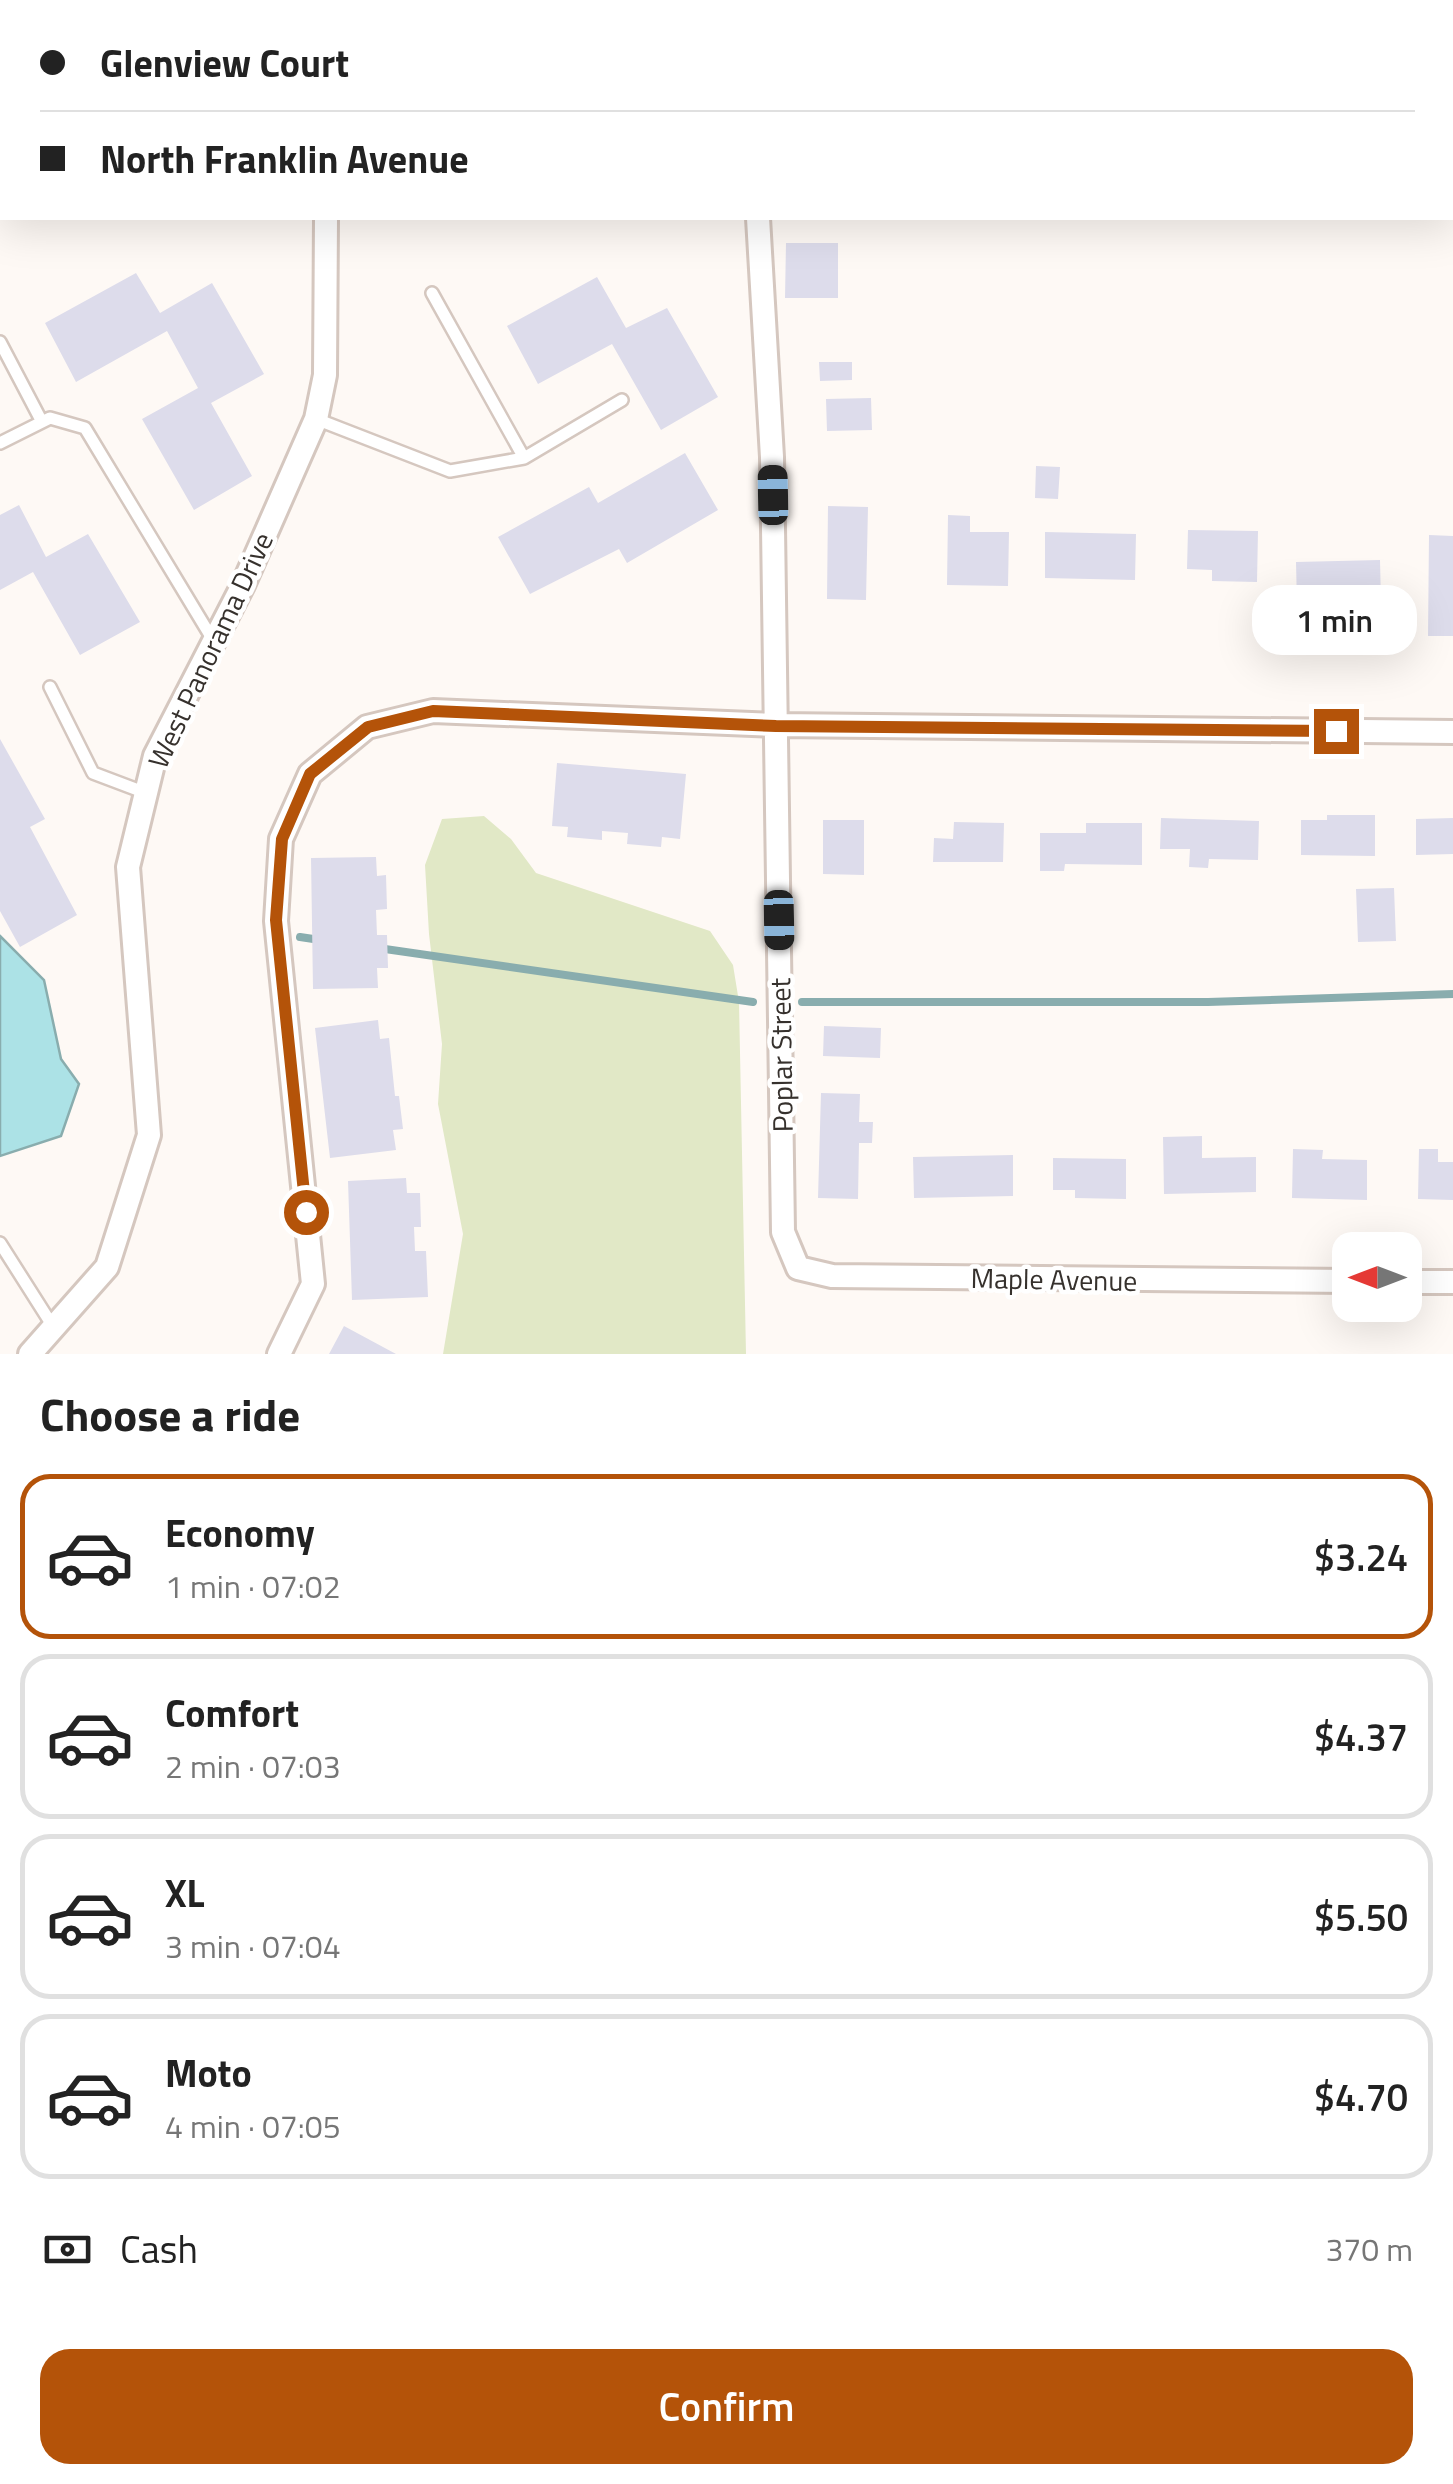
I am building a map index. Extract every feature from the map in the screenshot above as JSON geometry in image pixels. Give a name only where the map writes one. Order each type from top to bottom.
[{"type":"street","name":"West Panorama Drive","points":[[30,1354],[107,1267],[149,1135],[128,867],[155,756],[243,586],[316,420],[325,374],[326,220]]},
{"type":"street","name":"Poplar Street","points":[[758,220],[772,457],[784,1232]]},
{"type":"street","points":[[280,1354],[313,1284],[276,920],[282,839],[310,774],[368,727],[433,711],[776,726],[1453,732]]},
{"type":"street","name":"Maple Avenue","points":[[784,1232],[798,1268],[832,1276],[1332,1281]]},
{"type":"street","points":[[1422,1282],[1453,1282]]},
{"type":"lane","points":[[432,294],[524,458]]},
{"type":"lane","points":[[0,342],[42,422]]},
{"type":"lane","points":[[316,420],[450,471],[524,458],[622,400]]},
{"type":"lane","points":[[0,444],[50,418],[85,428],[212,640]]},
{"type":"lane","points":[[50,687],[93,774],[146,793]]},
{"type":"lane","points":[[0,1243],[54,1328]]},
{"type":"green space","points":[[484,816],[511,839],[536,873],[710,931],[733,965],[739,1002],[746,1354],[443,1354],[463,1234],[438,1104],[442,1044],[425,865],[442,819]]},
{"type":"water","points":[[0,936],[44,980],[61,1059],[79,1084],[61,1136],[0,1156]]},
{"type":"building","points":[[786,243],[838,243],[838,298],[785,298]]},
{"type":"building","points":[[136,273],[160,313],[212,283],[264,374],[211,403],[252,476],[194,510],[142,419],[198,388],[167,331],[76,382],[45,323]]},
{"type":"building","points":[[597,277],[626,328],[667,308],[718,397],[661,430],[612,344],[538,384],[507,326]]},
{"type":"building","points":[[819,362],[852,362],[852,380],[820,381]]},
{"type":"building","points":[[871,398],[872,430],[827,431],[826,399]]},
{"type":"building","points":[[685,453],[718,510],[627,563],[619,549],[530,594],[498,537],[589,487],[598,503]]},
{"type":"building","points":[[1036,466],[1060,467],[1058,499],[1035,498]]},
{"type":"building","points":[[19,505],[46,557],[88,534],[140,622],[80,655],[33,572],[0,590],[0,515]]},
{"type":"building","points":[[828,506],[868,507],[866,600],[827,599]]},
{"type":"building","points":[[948,515],[970,516],[970,532],[1009,532],[1008,586],[947,585]]},
{"type":"building","points":[[1188,530],[1258,531],[1257,582],[1212,581],[1212,570],[1187,569]]},
{"type":"building","points":[[1045,532],[1136,534],[1135,580],[1045,578]]},
{"type":"building","points":[[1429,535],[1453,536],[1453,636],[1428,636]]},
{"type":"building","points":[[1380,560],[1381,603],[1297,605],[1296,562]]},
{"type":"building","points":[[0,739],[45,819],[30,827],[77,915],[20,947],[0,911]]},
{"type":"building","points":[[557,763],[686,774],[680,839],[662,837],[661,847],[627,844],[628,833],[602,831],[602,840],[567,837],[568,827],[552,826]]},
{"type":"building","points":[[1327,815],[1375,815],[1375,856],[1301,855],[1301,820],[1327,820]]},
{"type":"building","points":[[1161,818],[1259,821],[1258,860],[1209,859],[1208,868],[1189,867],[1190,849],[1160,849]]},
{"type":"building","points":[[1453,818],[1453,854],[1416,855],[1416,819]]},
{"type":"building","points":[[823,820],[864,820],[864,875],[823,874]]},
{"type":"building","points":[[954,822],[1004,823],[1003,862],[933,862],[934,838],[953,839]]},
{"type":"building","points":[[1086,823],[1142,823],[1142,865],[1065,864],[1064,871],[1040,871],[1040,833],[1086,833]]},
{"type":"building","points":[[376,857],[377,876],[386,875],[387,909],[376,910],[377,935],[387,935],[388,968],[377,968],[378,988],[313,989],[311,858]]},
{"type":"building","points":[[1394,888],[1396,941],[1358,942],[1356,889]]},
{"type":"building","points":[[378,1020],[380,1039],[389,1038],[395,1096],[399,1096],[403,1129],[393,1130],[396,1150],[330,1158],[315,1028]]},
{"type":"building","points":[[824,1026],[881,1028],[880,1058],[823,1056]]},
{"type":"building","points":[[821,1093],[860,1094],[859,1122],[873,1122],[872,1143],[859,1143],[858,1199],[818,1198]]},
{"type":"building","points":[[1202,1136],[1202,1158],[1256,1157],[1256,1192],[1164,1194],[1163,1137]]},
{"type":"building","points":[[1293,1149],[1323,1150],[1322,1159],[1367,1160],[1367,1200],[1292,1198]]},
{"type":"building","points":[[1419,1149],[1438,1149],[1438,1162],[1453,1162],[1453,1200],[1418,1199]]},
{"type":"building","points":[[1013,1155],[1013,1196],[914,1198],[913,1157]]},
{"type":"building","points":[[1053,1158],[1126,1159],[1126,1199],[1075,1198],[1075,1190],[1053,1190]]},
{"type":"building","points":[[406,1178],[407,1193],[420,1193],[421,1227],[414,1227],[415,1251],[426,1251],[428,1297],[352,1300],[348,1181]]},
{"type":"building","points":[[344,1326],[396,1354],[329,1354]]},
{"type":"waterway","points":[[300,937],[320,940]]},
{"type":"waterway","points":[[378,948],[753,1002]]},
{"type":"waterway","points":[[802,1002],[1208,1002],[1453,994]]},
{"type":"route","points":[[306,1212],[276,920],[282,839],[310,774],[368,727],[433,711],[776,726],[1336,731]]}]
